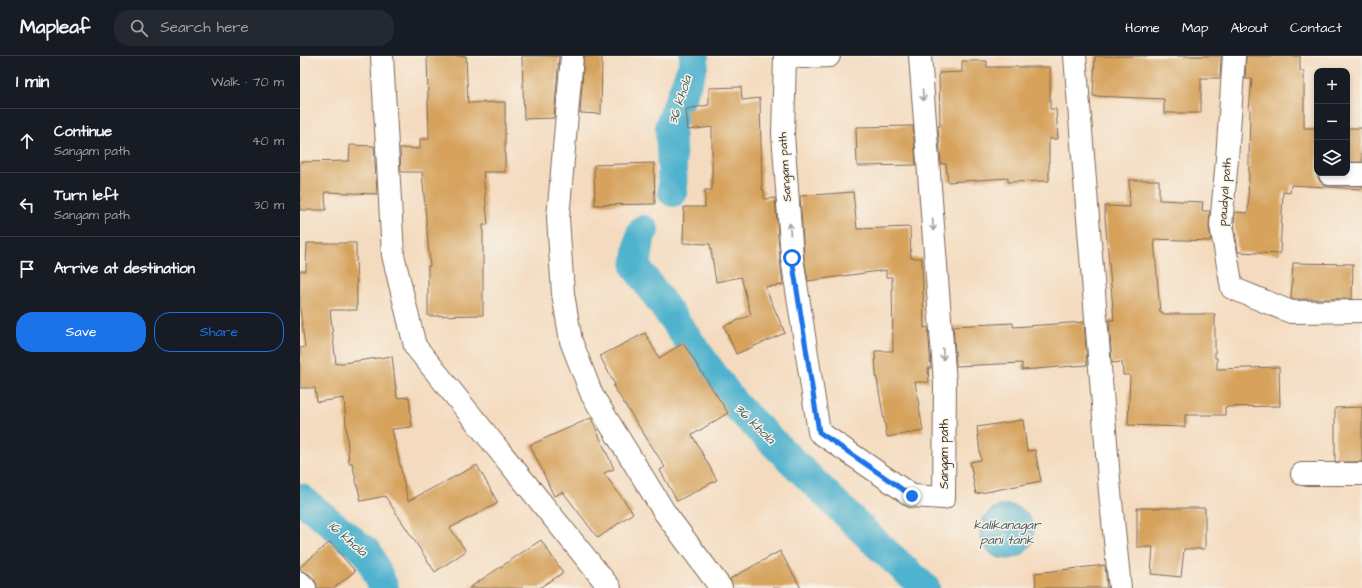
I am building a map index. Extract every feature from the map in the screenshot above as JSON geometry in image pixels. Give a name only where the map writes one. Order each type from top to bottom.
[{"type":"street","points":[[382,56],[393,255],[415,346],[610,588]]},
{"type":"street","points":[[572,56],[558,218],[563,294],[572,341],[592,395],[665,514],[721,588]]},
{"type":"street","name":"Sangam path","points":[[785,56],[783,134],[792,258],[819,432],[912,496],[944,498],[945,384],[920,56]]},
{"type":"street","points":[[791,56],[829,56]]},
{"type":"street","points":[[1075,56],[1110,492],[1120,588]]},
{"type":"street","name":"paudyal path","points":[[1234,56],[1221,225],[1232,288],[1291,312],[1362,312]]},
{"type":"street","points":[[1350,174],[1362,174]]},
{"type":"street","points":[[1302,474],[1362,474]]},
{"type":"street","points":[[300,583],[305,588]]},
{"type":"water","name":"kalikanagar pani tank","points":[[1002,505],[1012,505],[1022,509],[1030,517],[1034,527],[1034,537],[1030,547],[1022,555],[1012,559],[1002,559],[992,555],[984,547],[980,537],[980,527],[984,517],[992,509]]},
{"type":"building","points":[[427,56],[466,56],[468,103],[505,102],[505,172],[483,172],[488,225],[483,225],[483,315],[428,316],[428,266],[430,266],[422,172],[401,172],[400,148],[420,149],[420,139],[429,139]]},
{"type":"building","points":[[522,56],[559,56],[554,118],[524,119]]},
{"type":"building","points":[[584,56],[602,57],[601,114],[580,113]]},
{"type":"building","points":[[1095,56],[1221,56],[1220,78],[1201,78],[1201,113],[1164,113],[1164,99],[1093,96]]},
{"type":"building","points":[[1246,56],[1300,56],[1300,71],[1304,71],[1304,128],[1314,128],[1314,176],[1318,176],[1323,185],[1362,186],[1362,189],[1291,185],[1290,193],[1283,192],[1280,254],[1238,252],[1234,224],[1235,212],[1248,213],[1249,109],[1252,79],[1245,79]]},
{"type":"building","points":[[962,61],[987,61],[987,67],[1050,67],[1050,109],[1056,109],[1058,139],[1049,139],[1049,181],[1008,182],[1008,178],[948,182],[946,164],[941,164],[938,126],[940,126],[939,73],[962,72]]},
{"type":"building","points":[[741,87],[742,100],[760,98],[762,190],[764,190],[764,199],[775,198],[783,285],[765,287],[785,333],[736,354],[724,326],[751,315],[741,277],[716,282],[710,244],[683,243],[684,207],[705,207],[705,190],[712,190],[712,127],[688,130],[686,109],[709,105],[709,88]]},
{"type":"building","points":[[913,126],[916,165],[857,166],[856,127]]},
{"type":"building","points":[[1350,128],[1362,128],[1362,162],[1350,162]]},
{"type":"building","points":[[350,145],[374,146],[377,194],[325,192],[326,210],[300,210],[300,162],[349,161]]},
{"type":"building","points":[[654,163],[655,204],[595,205],[594,165]]},
{"type":"building","points":[[1129,180],[1159,180],[1159,200],[1203,202],[1202,211],[1210,211],[1209,227],[1211,241],[1154,239],[1160,312],[1163,312],[1163,314],[1215,314],[1215,358],[1217,358],[1217,369],[1279,367],[1280,406],[1225,407],[1225,415],[1185,415],[1185,427],[1128,425],[1130,375],[1123,375],[1122,362],[1112,363],[1109,320],[1114,320],[1105,206],[1130,207]]},
{"type":"building","points":[[853,192],[857,229],[910,227],[911,258],[922,258],[924,328],[928,327],[931,368],[928,368],[929,382],[915,382],[923,431],[887,437],[876,374],[875,351],[893,351],[892,277],[886,277],[886,270],[808,281],[804,257],[800,196]]},
{"type":"building","points":[[307,243],[356,243],[357,310],[330,310],[336,364],[392,356],[397,398],[409,397],[412,427],[392,429],[408,501],[477,465],[498,503],[450,528],[466,551],[435,572],[385,496],[361,501],[352,463],[349,463],[344,398],[317,402],[315,388],[300,388],[300,348],[305,347],[300,309],[300,271],[306,271]]},
{"type":"building","points":[[1293,263],[1353,264],[1352,299],[1291,299]]},
{"type":"building","points":[[1084,322],[1087,365],[1022,370],[1022,363],[956,366],[953,326],[1013,323],[1013,327]]},
{"type":"building","points":[[645,333],[659,358],[683,343],[728,413],[692,435],[717,480],[677,501],[660,470],[665,467],[613,386],[615,385],[600,356]]},
{"type":"building","points":[[1362,407],[1362,462],[1335,462],[1335,408]]},
{"type":"building","points":[[591,418],[614,469],[604,473],[633,513],[598,538],[563,492],[554,496],[530,445]]},
{"type":"building","points":[[1023,420],[1027,451],[1035,450],[1041,481],[976,494],[970,462],[981,460],[977,427]]},
{"type":"building","points":[[1137,508],[1205,508],[1205,549],[1184,549],[1181,577],[1151,574],[1153,547],[1137,547]]},
{"type":"building","points":[[541,540],[563,573],[539,588],[469,588]]},
{"type":"building","points":[[330,542],[355,571],[334,588],[317,588],[317,584],[314,579],[309,574],[302,571],[300,567]]},
{"type":"building","points":[[780,551],[801,588],[733,588],[730,579]]},
{"type":"building","points":[[1105,565],[1107,588],[1036,588],[1035,573]]},
{"type":"waterway","name":"36 khola","points":[[673,192],[670,125],[694,63],[694,56]]},
{"type":"waterway","name":"36 khola","points":[[644,230],[641,233],[636,267],[735,405],[879,546],[925,588]]},
{"type":"waterway","name":"16 khola","points":[[300,498],[368,553],[384,588]]},
{"type":"route","points":[[792,258],[819,432],[912,496]]}]
